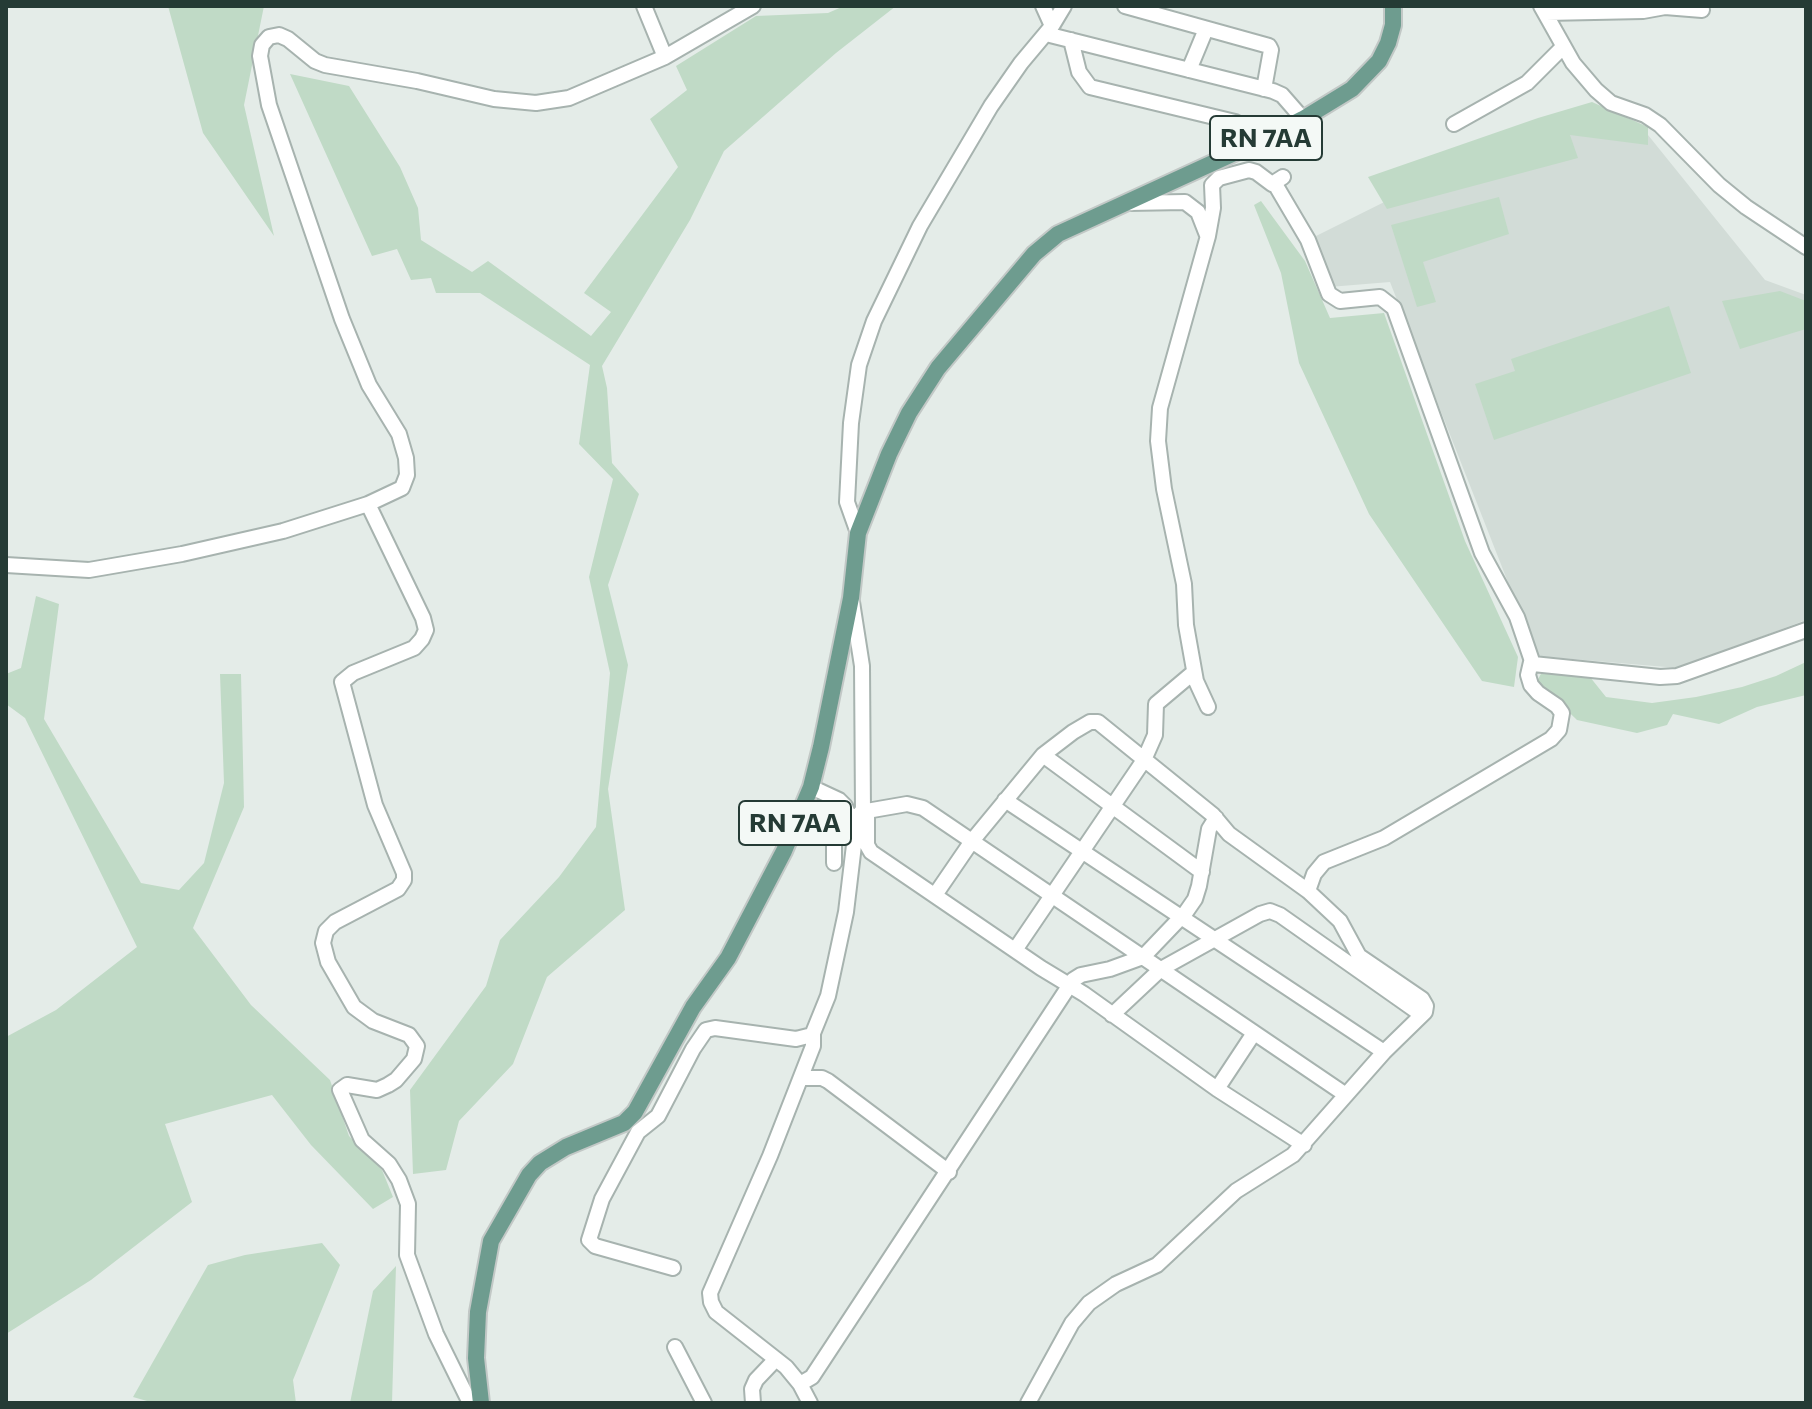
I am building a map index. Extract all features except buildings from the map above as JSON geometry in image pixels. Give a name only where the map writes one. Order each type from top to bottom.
[{"type":"main road","name":"RN 7AA","points":[[481,1403],[476,1358],[478,1312],[491,1241],[529,1175],[540,1163],[566,1147],[640,1118],[693,1007],[728,958],[784,851],[811,787],[851,598],[858,533],[889,454],[909,413],[938,368],[1034,254],[1058,234],[1265,138],[1352,89],[1366,76],[1388,43],[1393,25],[1393,6]]},
{"type":"street","points":[[644,6],[665,57]]},
{"type":"street","points":[[6,565],[89,570],[151,559],[283,531],[368,504],[402,488],[407,475],[399,434],[369,385],[342,319],[269,105],[260,56],[262,45],[269,37],[279,35],[288,39],[315,61],[325,65],[417,81],[494,99],[536,103],[569,98],[665,57],[753,6]]},
{"type":"street","points":[[1043,6],[1049,30]]},
{"type":"street","points":[[858,533],[847,502],[851,423],[859,365],[874,321],[903,257],[939,192],[991,106],[1064,6]]},
{"type":"street","points":[[1125,6],[1269,46],[1271,50],[1264,89]]},
{"type":"street","points":[[1702,10],[1665,7],[1643,11],[1544,10],[1582,75],[1611,103],[1645,115],[1660,125],[1719,185],[1806,247]]},
{"type":"street","points":[[1189,70],[1206,29]]},
{"type":"street","points":[[1049,30],[1071,40],[1282,95],[1303,119]]},
{"type":"street","points":[[1071,40],[1079,72],[1090,87],[1235,122],[1265,138]]},
{"type":"street","points":[[1454,124],[1527,83],[1563,47]]},
{"type":"street","points":[[1208,707],[1194,672],[1182,576],[1164,489],[1158,431],[1162,395],[1208,236],[1213,208],[1211,188],[1216,180],[1249,170],[1256,172],[1267,183],[1279,181],[1313,250],[1329,294],[1340,301],[1380,297],[1394,308],[1482,553],[1517,617],[1531,662],[1528,675],[1531,685],[1562,713],[1559,730],[1551,739],[1384,838],[1324,862],[1314,874],[1308,891]]},
{"type":"street","points":[[1124,203],[1185,202],[1198,212],[1208,236]]},
{"type":"street","points":[[368,504],[426,630],[414,648],[353,673],[342,682],[375,805],[404,873],[404,880],[398,889],[335,922],[326,931],[323,943],[328,962],[354,1007],[373,1021],[409,1035],[417,1046],[414,1059],[388,1085],[377,1090],[347,1085],[340,1090],[362,1140],[389,1164],[399,1180],[408,1204],[407,1255],[411,1268],[436,1334],[470,1403]]},
{"type":"street","points":[[810,1403],[800,1384],[776,1359],[716,1312],[710,1293],[802,1078],[813,1046],[812,1035],[828,996],[846,912],[859,813],[862,666],[851,598]]},
{"type":"street","points":[[1531,662],[1536,666],[1668,677],[1691,672],[1806,630]]},
{"type":"street","points":[[1015,950],[1144,760],[1155,735],[1156,704],[1194,672]]},
{"type":"street","points":[[935,895],[972,841],[1043,755],[1073,732],[1094,722],[1104,724],[1216,818],[1229,834],[1308,891],[1340,921],[1359,956],[1422,999],[1426,1009],[1293,1155],[1254,1177],[1218,1206],[1157,1265],[1116,1284],[1089,1303],[1072,1323],[1028,1403]]},
{"type":"street","points":[[1043,755],[1202,872]]},
{"type":"street","points":[[811,787],[859,813],[871,852],[1304,1145]]},
{"type":"street","points":[[1005,800],[1179,919],[1384,1052]]},
{"type":"street","points":[[834,863],[834,844],[843,818],[907,804],[920,806],[1346,1095]]},
{"type":"street","points":[[800,1384],[812,1377],[1070,986],[1081,975],[1143,957],[1195,899],[1209,829],[1216,818]]},
{"type":"street","points":[[1112,1015],[1161,969],[1270,911],[1422,1015]]},
{"type":"street","points":[[673,1268],[595,1246],[589,1240],[602,1199],[638,1132],[640,1118],[658,1116],[693,1049],[708,1028],[796,1039],[812,1035]]},
{"type":"street","points":[[1217,1089],[1254,1033]]},
{"type":"street","points":[[802,1078],[828,1081],[949,1172]]},
{"type":"street","points":[[675,1347],[704,1403]]},
{"type":"street","points":[[753,1403],[752,1389],[756,1380],[776,1359]]},
{"type":"shaded area","points":[[1557,116],[1648,135],[1765,280],[1806,295],[1806,620],[1678,668],[1537,656],[1390,282],[1329,287],[1310,239]]},
{"type":"green space","points":[[168,6],[264,6],[244,105],[274,236],[203,133]]},
{"type":"green space","points":[[844,6],[896,6],[836,53],[724,151],[690,220],[602,366],[607,388],[612,463],[639,494],[608,585],[628,665],[608,789],[625,910],[547,977],[513,1064],[459,1121],[446,1170],[413,1174],[410,1090],[486,986],[500,940],[559,877],[596,827],[610,673],[589,577],[613,479],[579,444],[590,365],[480,293],[436,293],[431,278],[411,280],[397,249],[372,256],[290,74],[349,86],[400,167],[418,208],[421,240],[472,272],[488,261],[591,336],[611,312],[584,293],[678,167],[650,119],[687,90],[676,66],[756,16],[828,13]]},
{"type":"green space","points":[[1592,102],[1648,127],[1648,145],[1570,135],[1578,158],[1387,209],[1368,177],[1538,118]]},
{"type":"green space","points":[[1499,197],[1509,234],[1423,262],[1436,302],[1417,307],[1391,225]]},
{"type":"green space","points":[[1261,201],[1305,261],[1330,318],[1384,313],[1465,541],[1518,657],[1514,687],[1482,681],[1369,514],[1299,363],[1281,273],[1254,205]]},
{"type":"green space","points":[[1780,291],[1806,301],[1806,329],[1740,349],[1722,301]]},
{"type":"green space","points":[[1669,306],[1691,373],[1494,440],[1475,384],[1515,371],[1511,359]]},
{"type":"green space","points":[[36,596],[59,604],[44,719],[141,883],[179,890],[204,863],[224,783],[220,674],[241,674],[244,807],[193,928],[251,1005],[330,1080],[349,1136],[382,1170],[393,1197],[373,1209],[311,1145],[272,1095],[165,1124],[192,1202],[91,1280],[6,1334],[6,1037],[56,1010],[137,947],[25,718],[6,704],[6,674],[21,668]]},
{"type":"green space","points":[[1806,662],[1806,695],[1757,707],[1719,724],[1673,714],[1667,725],[1637,733],[1577,720],[1537,681],[1542,672],[1590,677],[1606,697],[1652,703],[1742,687]]},
{"type":"green space","points":[[322,1243],[340,1265],[293,1380],[296,1403],[154,1403],[133,1397],[208,1265],[245,1255]]},
{"type":"green space","points":[[396,1266],[392,1403],[350,1403],[373,1291]]}]
